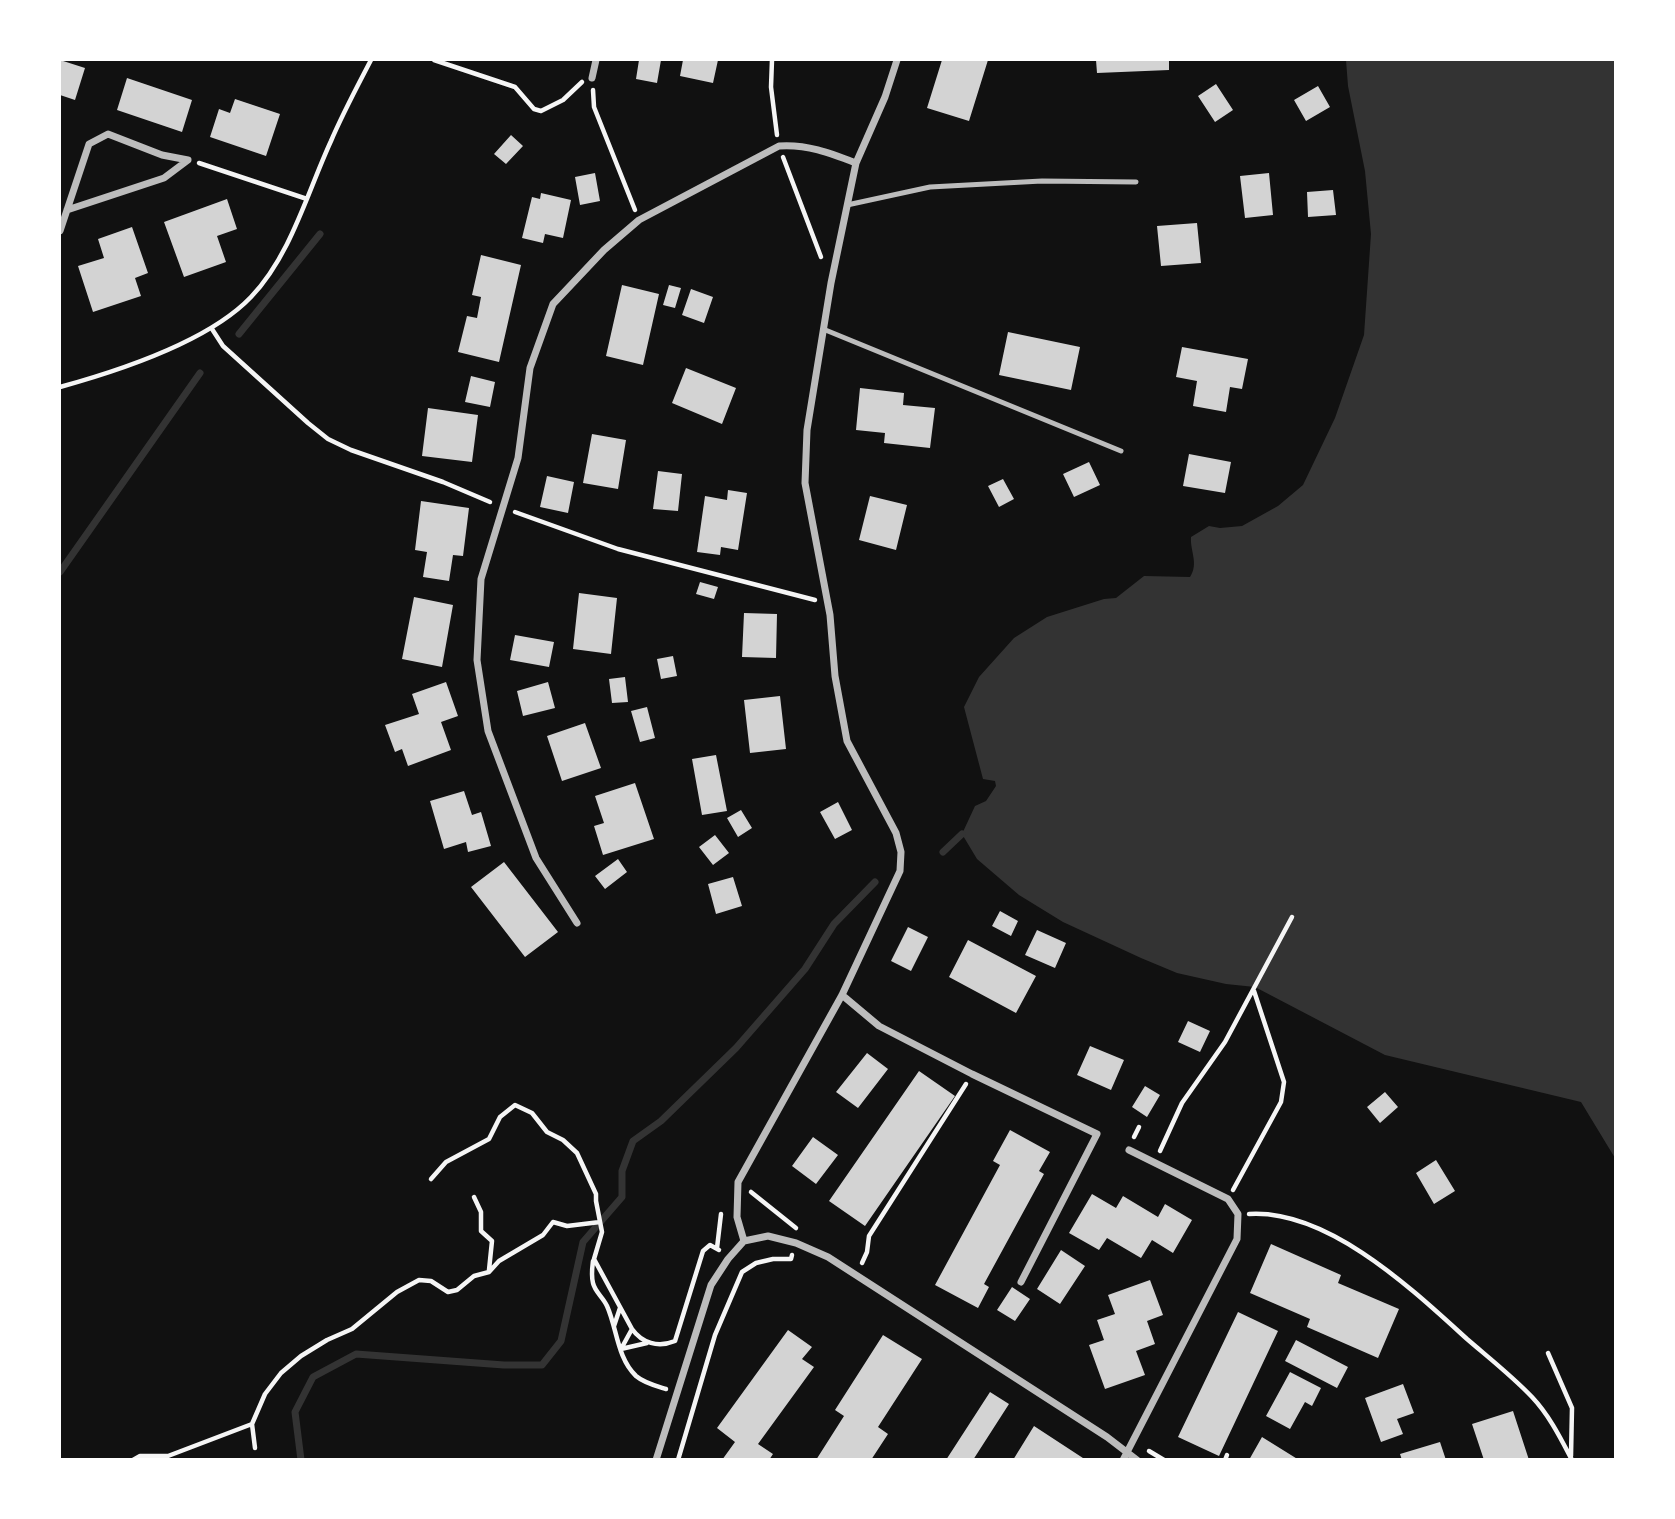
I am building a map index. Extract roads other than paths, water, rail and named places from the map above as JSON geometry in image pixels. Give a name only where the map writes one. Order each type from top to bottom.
[{"type":"street","points":[[592,78],[596,60]]},
{"type":"street","points":[[744,1241],[737,1217],[738,1182],[842,995],[900,871],[901,852],[896,833],[847,741],[835,676],[830,615],[804,483],[807,429],[823,329],[856,163],[885,97],[897,60]]},
{"type":"street","points":[[60,231],[67,210],[89,144],[108,134],[162,155],[188,160],[164,178],[67,210]]},
{"type":"street","points":[[577,923],[536,858],[488,731],[477,660],[481,579],[518,458],[530,368],[553,304],[604,250],[639,220],[779,146],[815,148],[856,163]]},
{"type":"street","points":[[842,995],[879,1026],[1097,1134],[1021,1282]]},
{"type":"street","points":[[1124,1456],[1237,1239],[1238,1214],[1228,1199],[1156,1161],[1129,1150]]},
{"type":"street","points":[[656,1460],[711,1286],[728,1259],[744,1241],[768,1236],[796,1243],[828,1257],[1107,1437],[1124,1456],[1137,1460]]},
{"type":"lane","points":[[847,205],[930,187],[1042,181],[1136,182]]},
{"type":"lane","points":[[823,329],[1121,451]]},
{"type":"waterway","points":[[239,334],[320,234]]},
{"type":"waterway","points":[[60,572],[200,373]]},
{"type":"waterway","points":[[943,852],[962,834]]},
{"type":"waterway","points":[[301,1460],[295,1412],[313,1377],[356,1354],[504,1365],[542,1365],[561,1341],[583,1242],[622,1197],[622,1171],[633,1141],[661,1121],[736,1048],[805,969],[834,924],[875,882]]}]
